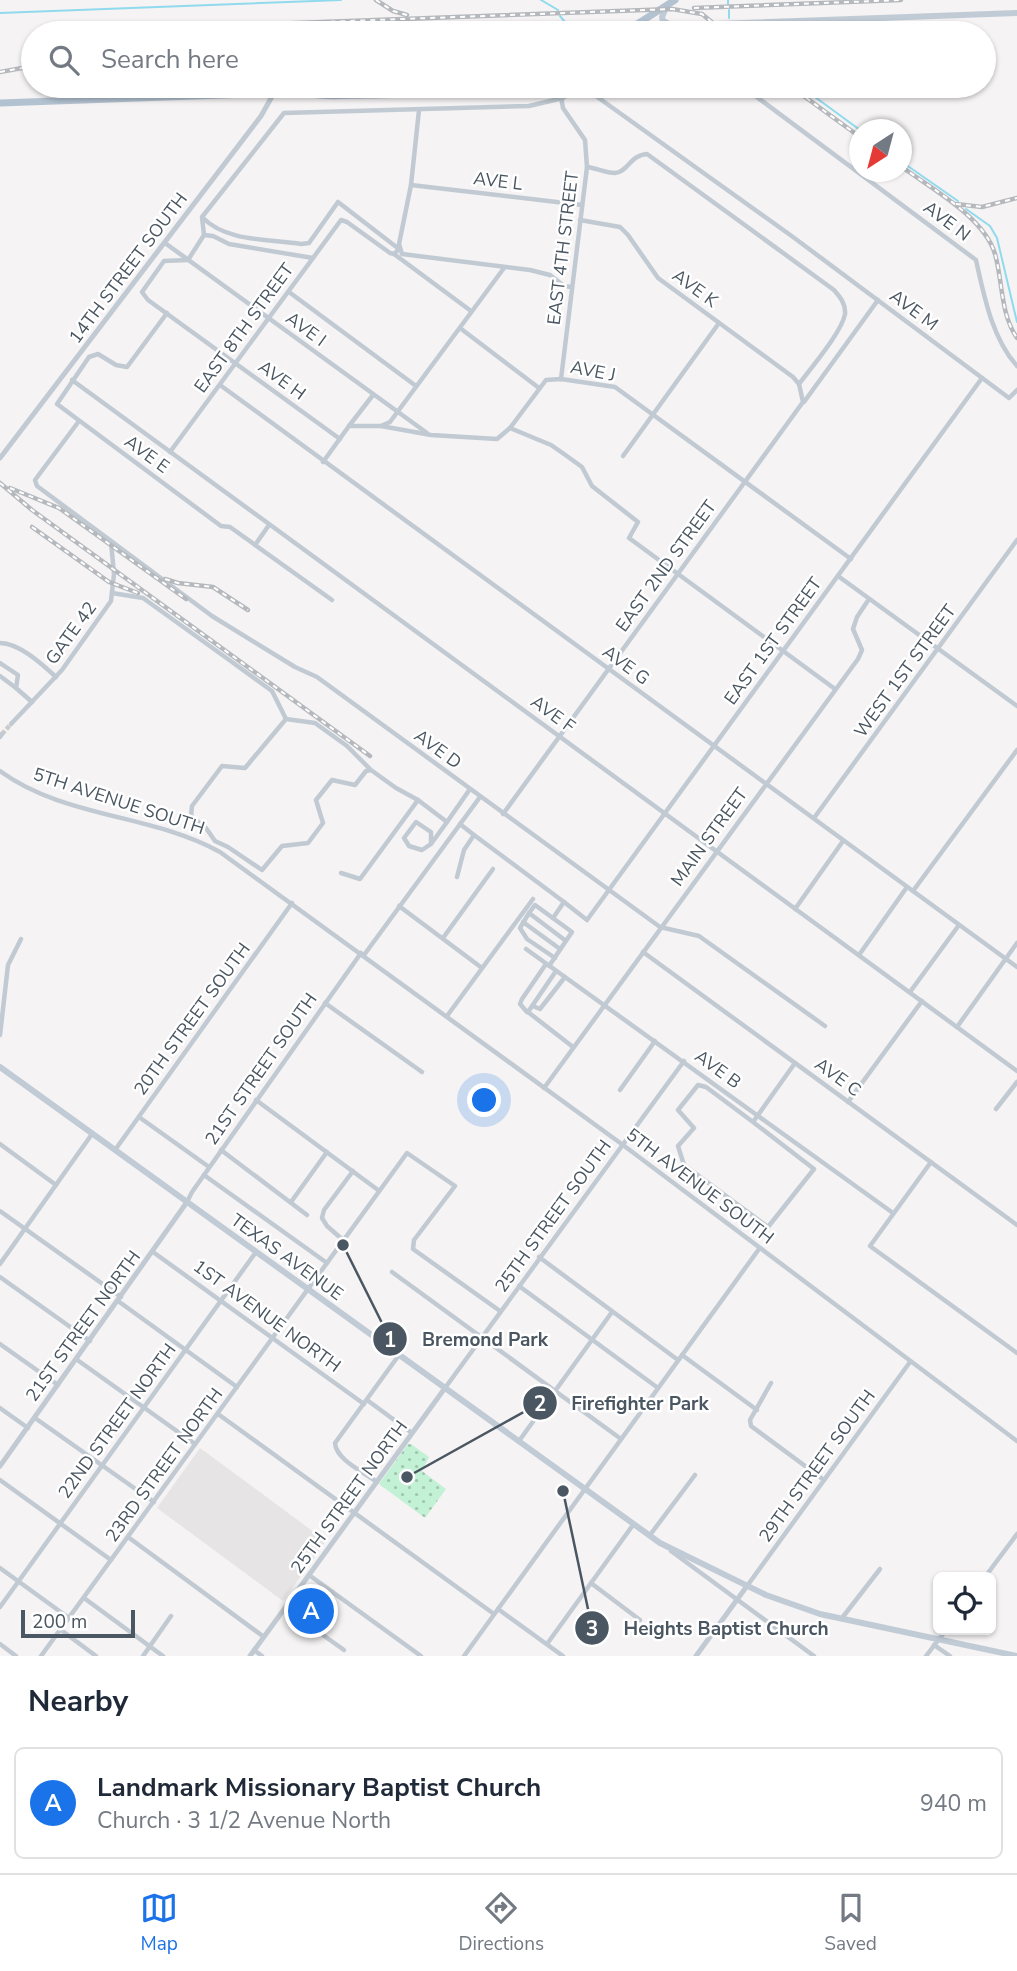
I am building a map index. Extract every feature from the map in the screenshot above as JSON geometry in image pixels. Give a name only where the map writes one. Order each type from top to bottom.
[{"type":"main road","points":[[642,21],[671,2]]},
{"type":"main road","points":[[665,21],[662,17],[663,11],[671,2]]},
{"type":"main road","points":[[806,21],[1017,13]]},
{"type":"main road","points":[[0,103],[137,98]]},
{"type":"main road","name":"TEXAS AVENUE","points":[[0,1067],[660,1543],[790,1604],[936,1643],[1017,1656]]},
{"type":"street","name":"14TH STREET SOUTH","points":[[0,458],[261,116],[271,98]]},
{"type":"street","points":[[188,260],[204,235],[202,217],[284,113],[529,106],[563,98]]},
{"type":"street","name":"EAST 4TH STREET","points":[[561,379],[587,167],[585,140],[563,108],[563,98]]},
{"type":"street","name":"AVE M","points":[[598,98],[793,237],[1009,398],[1017,390]]},
{"type":"street","name":"AVE N","points":[[758,98],[976,260],[987,309],[1003,345],[1017,366]]},
{"type":"street","points":[[419,110],[411,185],[399,249],[394,254],[471,311]]},
{"type":"street","points":[[587,167],[616,173],[633,158],[647,154],[834,289],[842,300],[845,314],[799,384],[803,402]]},
{"type":"street","name":"AVE L","points":[[411,185],[582,205]]},
{"type":"street","points":[[202,217],[213,228],[225,233],[301,244],[309,243],[338,202],[402,254],[550,275],[564,286],[571,287]]},
{"type":"street","name":"EAST 8TH STREET","points":[[170,452],[341,220],[394,254]]},
{"type":"street","name":"AVE K","points":[[580,220],[620,227],[658,278],[799,384]]},
{"type":"street","points":[[204,235],[213,236],[229,244],[313,258]]},
{"type":"street","name":"AVE I","points":[[165,243],[431,435]]},
{"type":"street","name":"AVE H","points":[[188,260],[164,261],[142,292],[148,300],[340,439]]},
{"type":"street","points":[[381,426],[390,422],[505,267]]},
{"type":"street","points":[[289,292],[416,386]]},
{"type":"street","name":"EAST 2ND STREET","points":[[503,814],[878,300]]},
{"type":"street","points":[[72,380],[89,357],[98,354],[116,365],[127,367],[167,313]]},
{"type":"street","points":[[623,456],[719,323]]},
{"type":"street","points":[[349,426],[381,426],[431,435],[498,439],[510,428],[539,388],[460,328]]},
{"type":"street","name":"EAST 1ST STREET","points":[[564,902],[587,920],[982,378]]},
{"type":"street","name":"AVE J","points":[[539,388],[546,380],[561,379],[615,387],[850,559]]},
{"type":"street","name":"AVE E","points":[[72,380],[57,404],[221,526],[230,527],[332,600]]},
{"type":"street","name":"AVE F","points":[[72,380],[1017,1071]]},
{"type":"street","name":"AVE G","points":[[220,385],[1017,967]]},
{"type":"street","points":[[323,462],[373,395]]},
{"type":"street","name":"AVE D","points":[[79,421],[35,480],[37,486],[212,616],[295,667],[317,677],[660,928],[699,936],[825,1026]]},
{"type":"street","points":[[510,428],[551,445],[582,467],[592,486],[638,522],[629,538],[835,690]]},
{"type":"street","points":[[255,545],[270,525]]},
{"type":"street","name":"WEST 1ST STREET","points":[[814,818],[1017,540]]},
{"type":"street","name":"GATE 42","points":[[11,724],[56,677],[111,601],[114,575],[111,541]]},
{"type":"street","points":[[838,576],[1017,706]]},
{"type":"street","points":[[112,593],[143,598],[192,632],[272,691],[286,719]]},
{"type":"street","name":"MAIN STREET","points":[[544,1088],[858,659],[862,650],[853,629],[869,598]]},
{"type":"street","points":[[0,643],[18,648],[56,677]]},
{"type":"street","points":[[0,663],[18,675],[16,688]]},
{"type":"street","points":[[0,676],[32,702]]},
{"type":"street","points":[[286,719],[315,723],[347,746],[372,770],[447,822]]},
{"type":"street","points":[[286,719],[245,768],[222,766],[192,806],[191,816],[206,828],[215,841],[262,870],[282,846],[308,843],[323,823],[316,800],[332,780],[355,785],[366,771],[372,770]]},
{"type":"street","points":[[913,891],[1017,750]]},
{"type":"street","name":"5TH AVENUE SOUTH","points":[[2,773],[41,793],[205,844],[292,903],[623,1145],[1017,1441]]},
{"type":"street","points":[[431,844],[430,832],[416,822],[404,838],[409,846],[422,850],[431,844],[470,789]]},
{"type":"street","name":"21ST STREET SOUTH","points":[[187,1202],[325,1003],[481,797]]},
{"type":"street","points":[[341,873],[360,879],[418,800]]},
{"type":"street","points":[[460,824],[564,902],[553,918]]},
{"type":"street","points":[[457,877],[464,850],[474,835]]},
{"type":"street","points":[[795,909],[843,841]]},
{"type":"street","points":[[443,939],[494,869]]},
{"type":"street","points":[[858,955],[907,887]]},
{"type":"street","points":[[447,1016],[533,899]]},
{"type":"street","name":"20TH STREET SOUTH","points":[[115,1150],[292,903]]},
{"type":"street","points":[[555,958],[527,939],[520,928],[535,905],[572,932],[555,958],[520,1004],[574,1047]]},
{"type":"street","points":[[399,906],[482,968]]},
{"type":"street","points":[[529,914],[566,941]]},
{"type":"street","points":[[523,922],[561,949]]},
{"type":"street","points":[[909,992],[959,925]]},
{"type":"street","points":[[0,1035],[8,965],[20,939]]},
{"type":"street","points":[[957,1027],[1017,943]]},
{"type":"street","name":"AVE B","points":[[526,950],[893,1213]]},
{"type":"street","name":"AVE C","points":[[643,952],[1017,1225]]},
{"type":"street","points":[[528,1012],[556,971]]},
{"type":"street","points":[[533,1006],[540,1010],[565,977]]},
{"type":"street","points":[[848,1102],[922,1000]]},
{"type":"street","points":[[325,1003],[422,1072]]},
{"type":"street","points":[[620,1090],[655,1041]]},
{"type":"street","name":"25TH STREET SOUTH","points":[[445,1388],[684,1061]]},
{"type":"street","points":[[753,1122],[795,1063]]},
{"type":"street","points":[[996,1109],[1017,1082]]},
{"type":"street","points":[[698,1085],[706,1087],[753,1122],[814,1169],[768,1227],[684,1165],[678,1146],[694,1128],[678,1110],[698,1085]]},
{"type":"street","points":[[256,1100],[378,1190]]},
{"type":"street","points":[[139,1117],[209,1167]]},
{"type":"street","points":[[0,1264],[92,1134]]},
{"type":"street","points":[[0,1144],[56,1185]]},
{"type":"street","points":[[221,1150],[307,1215]]},
{"type":"street","points":[[290,1202],[327,1152]]},
{"type":"street","name":"23RD STREET NORTH","points":[[41,1656],[407,1153],[455,1186],[414,1240],[413,1249],[500,1311]]},
{"type":"street","points":[[931,1162],[870,1246],[1017,1353]]},
{"type":"street","points":[[343,1240],[322,1219],[324,1210],[353,1171]]},
{"type":"street","points":[[204,1175],[327,1263]]},
{"type":"street","name":"21ST STREET NORTH","points":[[0,1466],[187,1202]]},
{"type":"street","points":[[0,1211],[237,1387]]},
{"type":"street","points":[[464,1656],[759,1249]]},
{"type":"street","name":"1ST AVENUE NORTH","points":[[153,1252],[412,1433]]},
{"type":"street","name":"22ND STREET NORTH","points":[[0,1607],[256,1252]]},
{"type":"street","points":[[539,1257],[612,1312],[757,1410]]},
{"type":"street","points":[[392,1272],[621,1439]]},
{"type":"street","points":[[0,1277],[90,1340]]},
{"type":"street","points":[[519,1286],[658,1388]]},
{"type":"street","points":[[519,1441],[612,1312]]},
{"type":"street","points":[[0,1344],[58,1385]]},
{"type":"street","points":[[377,1482],[340,1456],[335,1446],[399,1355]]},
{"type":"street","points":[[76,1359],[195,1444]]},
{"type":"street","name":"29TH STREET SOUTH","points":[[747,1586],[910,1362]]},
{"type":"street","points":[[771,1383],[750,1420],[751,1426],[824,1480]]},
{"type":"street","name":"25TH STREET NORTH","points":[[252,1653],[445,1388]]},
{"type":"street","points":[[0,1408],[28,1427]]},
{"type":"street","points":[[218,1414],[496,1612],[563,1656]]},
{"type":"street","points":[[35,1418],[154,1502]]},
{"type":"street","points":[[650,1535],[695,1475]]},
{"type":"street","points":[[0,1480],[111,1560]]},
{"type":"street","points":[[547,1644],[633,1525]]},
{"type":"street","points":[[989,1572],[1017,1534]]},
{"type":"street","points":[[128,1537],[264,1637]]},
{"type":"street","name":"TEXAS AVENUE","points":[[660,1543],[814,1656]]},
{"type":"street","points":[[0,1568],[69,1618]]},
{"type":"street","points":[[841,1619],[880,1569]]},
{"type":"street","points":[[309,1575],[421,1656]]},
{"type":"street","points":[[591,1583],[640,1619]]},
{"type":"street","points":[[696,1656],[747,1586]]},
{"type":"street","points":[[84,1598],[163,1656]]},
{"type":"street","points":[[285,1608],[344,1650]]},
{"type":"street","points":[[143,1656],[171,1616]]},
{"type":"street","points":[[61,1630],[96,1656]]},
{"type":"street","points":[[926,1656],[942,1635]]},
{"type":"street","points":[[936,1643],[950,1656]]},
{"type":"street","points":[[0,1644],[16,1656]]},
{"type":"street","points":[[252,1653],[262,1656]]},
{"type":"shaded area","points":[[200,1448],[326,1541],[283,1601],[157,1508]]},
{"type":"green space","points":[[408,1444],[429,1457],[422,1471],[446,1489],[425,1518],[379,1484]]},
{"type":"waterway","points":[[0,13],[341,0]]},
{"type":"waterway","points":[[541,0],[558,10]]},
{"type":"waterway","points":[[729,10],[729,18]]},
{"type":"waterway","points":[[560,16],[564,21]]},
{"type":"waterway","points":[[816,98],[849,122]]},
{"type":"waterway","points":[[912,169],[958,201]]},
{"type":"waterway","points":[[966,209],[990,226],[997,238],[1017,322]]},
{"type":"tunnel","points":[[2,734],[11,724]]},
{"type":"railway","points":[[376,0],[393,11],[407,15]]},
{"type":"railway","points":[[694,8],[901,0]]},
{"type":"railway","points":[[350,21],[672,9],[702,14],[710,21]]},
{"type":"railway","points":[[0,72],[21,68]]},
{"type":"railway","points":[[806,98],[849,129]]},
{"type":"railway","points":[[912,174],[969,216],[989,241],[998,265],[1008,318],[1017,338]]},
{"type":"railway","points":[[956,204],[982,207],[1017,198]]},
{"type":"railway","points":[[0,483],[32,510],[370,756]]},
{"type":"railway","points":[[10,488],[59,508],[186,599]]},
{"type":"railway","points":[[32,527],[109,582],[138,593]]},
{"type":"railway","points":[[165,579],[213,587],[248,610]]},
{"type":"place","name":"Bremond Park","points":[[343,1245]]},
{"type":"place","name":"Firefighter Park","points":[[407,1477]]},
{"type":"place","name":"Heights Baptist Church","points":[[563,1491]]},
{"type":"place","name":"Landmark Missionary Baptist Church","points":[[311,1611]]}]
